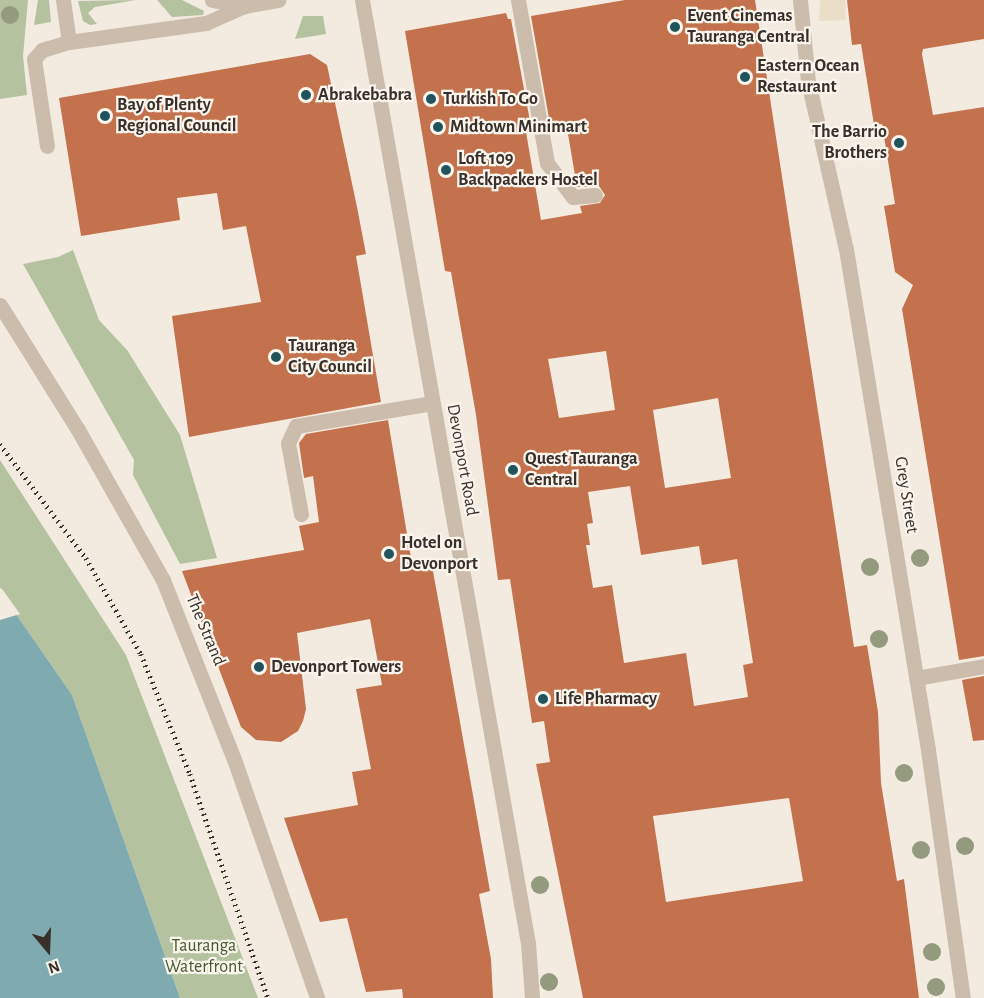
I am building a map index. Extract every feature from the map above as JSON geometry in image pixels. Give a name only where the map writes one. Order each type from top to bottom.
[{"type":"street","points":[[63,0],[69,42]]},
{"type":"street","points":[[212,0],[244,6]]},
{"type":"street","points":[[46,146],[34,59],[42,50],[69,42],[206,23],[244,6],[278,0]]},
{"type":"street","name":"Devonport Road","points":[[362,0],[528,943],[532,998]]},
{"type":"street","points":[[518,0],[548,163],[573,197],[595,195]]},
{"type":"street","name":"Grey Street","points":[[800,0],[808,81],[846,249],[916,678],[963,998]]},
{"type":"street","name":"The Strand","points":[[0,305],[76,428],[163,580],[230,749],[317,998]]},
{"type":"street","points":[[301,514],[288,442],[296,426],[432,403]]},
{"type":"street","points":[[916,678],[984,666]]},
{"type":"green space","points":[[0,0],[28,0],[23,56],[27,95],[0,99]]},
{"type":"green space","points":[[38,0],[49,0],[51,22],[34,25]]},
{"type":"green space","points":[[136,0],[95,7],[88,13],[97,24],[90,25],[83,21],[78,1]]},
{"type":"green space","points":[[157,0],[182,0],[204,11],[203,15],[172,17]]},
{"type":"green space","points":[[303,16],[323,16],[326,34],[295,39]]},
{"type":"green space","points":[[73,250],[99,320],[127,350],[180,435],[217,558],[180,564],[133,475],[134,460],[23,264],[58,257]]},
{"type":"green space","name":"Tauranga Waterfront","points":[[0,460],[126,655],[258,998],[180,998],[72,695],[0,591]]},
{"type":"shaded area","points":[[820,0],[845,0],[846,20],[819,21]]},
{"type":"water","points":[[0,591],[72,695],[180,998],[0,998]]},
{"type":"pier","points":[[0,588],[2,589],[20,614],[0,620]]},
{"type":"building","points":[[625,0],[755,0],[854,647],[867,645],[878,712],[881,783],[897,881],[904,879],[919,998],[583,998],[536,764],[550,762],[544,721],[532,723],[510,579],[498,580],[476,415],[451,272],[445,271],[405,31],[506,13],[508,19],[511,19],[532,132],[526,132],[541,220],[582,213],[580,206],[600,203],[605,195],[599,186],[577,187],[567,128],[551,130],[531,16]],"holes":[[[606,351],[615,410],[559,418],[548,359]],[[718,398],[731,478],[665,488],[653,410]],[[630,486],[641,555],[699,546],[702,565],[737,559],[753,663],[743,665],[748,697],[694,706],[686,653],[624,663],[612,585],[593,588],[586,545],[590,545],[587,524],[593,523],[588,492]],[[789,798],[803,881],[666,902],[653,816]]]},
{"type":"building","points":[[847,0],[984,0],[984,39],[923,49],[922,54],[933,115],[984,107],[984,656],[959,660],[902,309],[913,285],[895,272],[884,206],[895,204],[882,124],[874,125],[861,44],[852,45]]},
{"type":"building","points":[[310,54],[327,65],[357,207],[366,254],[356,256],[381,402],[189,437],[172,316],[261,302],[246,226],[223,230],[217,193],[177,198],[180,220],[81,236],[59,98]]},
{"type":"building","points":[[388,420],[413,570],[432,566],[441,615],[490,891],[479,894],[491,959],[493,998],[403,998],[402,989],[366,992],[347,918],[320,922],[284,818],[358,805],[352,772],[371,769],[356,689],[382,685],[370,619],[297,633],[306,709],[303,721],[298,731],[281,742],[256,740],[241,727],[182,571],[304,550],[299,526],[319,522],[313,476],[304,478],[299,443],[306,434]]},
{"type":"building","points":[[984,676],[984,740],[973,741],[962,680]]},
{"type":"railway","points":[[0,444],[86,558],[141,654],[190,774],[268,998]]},
{"type":"place","name":"Event Cinemas Tauranga Central","points":[[675,27]]},
{"type":"place","name":"Eastern Ocean Restaurant","points":[[745,77]]},
{"type":"place","name":"Abrakebabra","points":[[306,95]]},
{"type":"place","name":"Turkish To Go","points":[[431,99]]},
{"type":"place","name":"Bay of Plenty Regional Council","points":[[105,116]]},
{"type":"place","name":"Midtown Minimart","points":[[438,127]]},
{"type":"place","name":"The Barrio Brothers","points":[[899,143]]},
{"type":"place","name":"Loft 109 Backpackers Hostel","points":[[446,170]]},
{"type":"place","name":"Tauranga City Council","points":[[276,357]]},
{"type":"place","name":"Quest Tauranga Central","points":[[513,470]]},
{"type":"place","name":"Hotel on Devonport","points":[[389,554]]},
{"type":"place","name":"Devonport Towers","points":[[259,667]]},
{"type":"place","name":"Life Pharmacy","points":[[543,699]]}]
